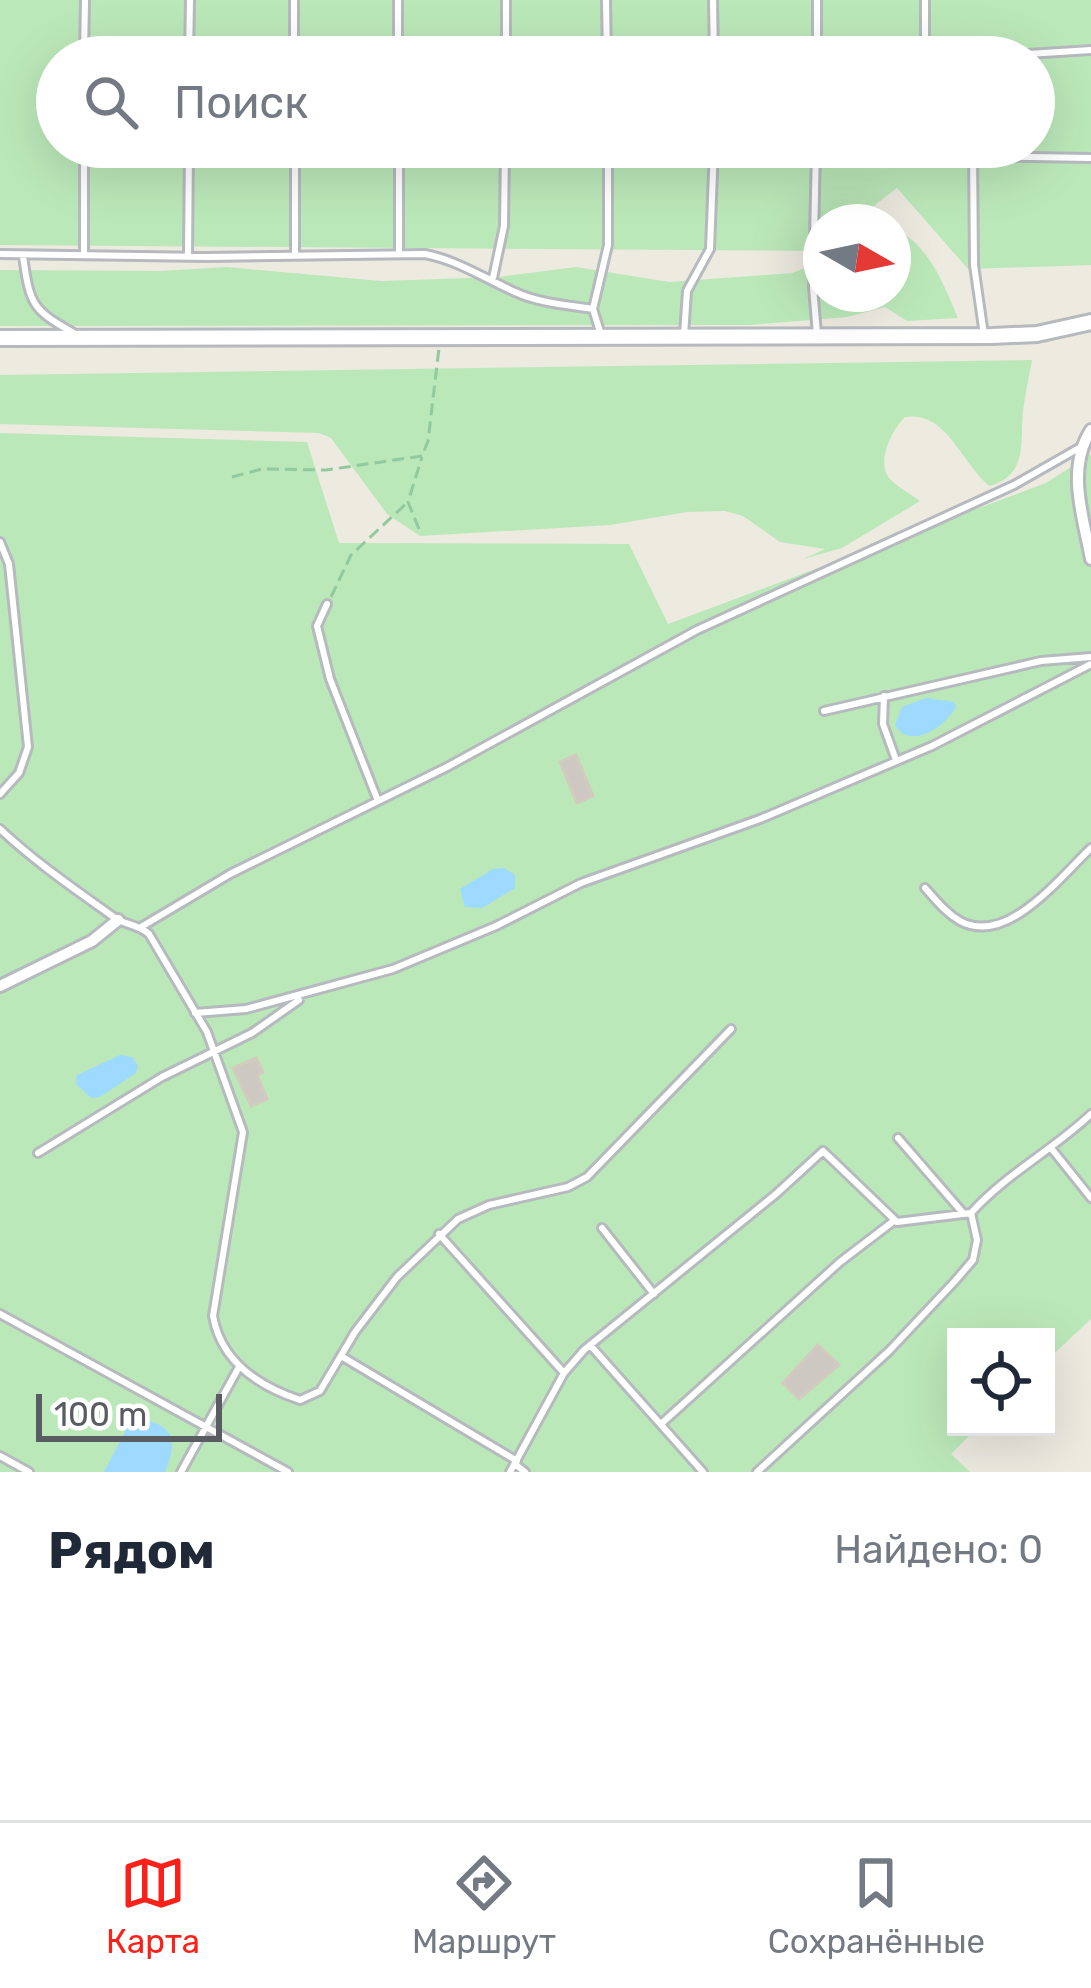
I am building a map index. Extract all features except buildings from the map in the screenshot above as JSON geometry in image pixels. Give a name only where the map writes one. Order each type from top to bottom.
[{"type":"street","points":[[0,338],[984,336],[1037,334],[1091,322]]},
{"type":"street","points":[[1091,430],[1079,448],[1079,494],[1091,559]]},
{"type":"street","points":[[0,986],[92,941],[118,920]]},
{"type":"lane","points":[[85,0],[85,36]]},
{"type":"lane","points":[[189,36],[190,0]]},
{"type":"lane","points":[[294,0],[294,36]]},
{"type":"lane","points":[[398,0],[398,36]]},
{"type":"lane","points":[[506,0],[506,36]]},
{"type":"lane","points":[[606,0],[607,36]]},
{"type":"lane","points":[[713,0],[714,36]]},
{"type":"lane","points":[[817,0],[817,36]]},
{"type":"lane","points":[[926,0],[926,36]]},
{"type":"lane","points":[[1055,52],[1091,50]]},
{"type":"lane","points":[[1055,156],[1091,158]]},
{"type":"lane","points":[[84,168],[84,255]]},
{"type":"lane","points":[[188,256],[189,168]]},
{"type":"lane","points":[[295,168],[295,255]]},
{"type":"lane","points":[[399,168],[399,254]]},
{"type":"lane","points":[[493,278],[504,226],[505,168]]},
{"type":"lane","points":[[602,335],[593,309],[608,245],[608,168]]},
{"type":"lane","points":[[684,335],[687,292],[710,249],[713,168]]},
{"type":"lane","points":[[816,168],[813,287],[818,334]]},
{"type":"lane","points":[[972,168],[974,266],[984,336]]},
{"type":"lane","points":[[0,254],[446,258],[532,299],[593,309]]},
{"type":"lane","points":[[23,256],[28,288],[39,314],[81,338]]},
{"type":"lane","points":[[141,927],[312,830],[378,802],[697,630],[1014,485],[1079,448]]},
{"type":"lane","points":[[0,542],[9,564],[28,747],[19,773],[0,794]]},
{"type":"lane","points":[[327,604],[317,626],[330,679],[378,802]]},
{"type":"lane","points":[[824,711],[1041,661],[1091,660]]},
{"type":"lane","points":[[195,1013],[219,1014],[305,996],[393,969],[496,926],[581,883],[760,819],[896,760],[1039,694],[1091,660]]},
{"type":"lane","points":[[884,696],[883,724],[896,760]]},
{"type":"lane","points":[[0,829],[118,920],[141,927],[158,945],[195,1013],[243,1132],[214,1316],[224,1349],[239,1367],[285,1395],[309,1399],[320,1391],[355,1331],[397,1277],[458,1219],[489,1204],[568,1187],[586,1177],[731,1029]]},
{"type":"lane","points":[[925,888],[964,924],[988,927],[1003,923],[1059,883],[1091,848]]},
{"type":"lane","points":[[38,1153],[162,1077],[252,1034],[305,996]]},
{"type":"lane","points":[[661,1424],[840,1262],[895,1220],[967,1214],[1091,1114]]},
{"type":"lane","points":[[758,1472],[889,1351],[973,1260],[977,1240],[967,1214],[898,1138]]},
{"type":"lane","points":[[1051,1148],[1091,1198]]},
{"type":"lane","points":[[514,1466],[564,1373],[590,1345],[823,1151],[895,1220]]},
{"type":"lane","points":[[602,1228],[654,1294]]},
{"type":"lane","points":[[440,1234],[564,1373]]},
{"type":"lane","points":[[0,1313],[288,1472]]},
{"type":"lane","points":[[590,1345],[703,1472]]},
{"type":"lane","points":[[341,1356],[525,1472]]},
{"type":"lane","points":[[181,1472],[239,1367]]},
{"type":"lane","points":[[0,1456],[29,1472]]},
{"type":"path","points":[[327,604],[351,555],[408,502],[428,441],[441,334]]},
{"type":"path","points":[[232,477],[262,469],[326,470],[422,456]]},
{"type":"path","points":[[408,502],[419,529]]},
{"type":"green space","points":[[0,0],[1091,0],[1091,265],[968,269],[897,188],[876,204],[803,204],[803,251],[0,245]]},
{"type":"green space","points":[[911,240],[940,278],[958,318],[907,321],[893,312],[911,312]]},
{"type":"green space","points":[[227,267],[381,281],[499,277],[576,267],[669,282],[803,269],[803,312],[866,312],[749,325],[0,326],[0,270]]},
{"type":"green space","points":[[1032,360],[1020,456],[1011,474],[990,486],[943,430],[920,417],[905,417],[888,444],[885,468],[893,482],[920,501],[842,548],[803,559],[825,549],[780,542],[743,516],[725,511],[610,525],[420,536],[387,514],[331,438],[319,433],[0,424],[0,375]]},
{"type":"green space","points":[[0,433],[307,442],[339,543],[629,544],[668,624],[1046,483],[1091,454],[1091,1319],[1055,1353],[1055,1328],[947,1328],[947,1436],[969,1436],[951,1454],[970,1472],[0,1472]]},
{"type":"water","points":[[926,698],[954,702],[956,707],[927,733],[901,733],[895,725],[902,707]]},
{"type":"water","points":[[504,868],[515,875],[515,888],[482,908],[465,907],[460,889],[493,869]]},
{"type":"water","points":[[120,1055],[132,1057],[138,1066],[136,1073],[100,1097],[91,1098],[76,1084],[77,1075]]},
{"type":"water","points":[[145,1420],[163,1427],[171,1439],[165,1472],[104,1472],[128,1426]]}]
